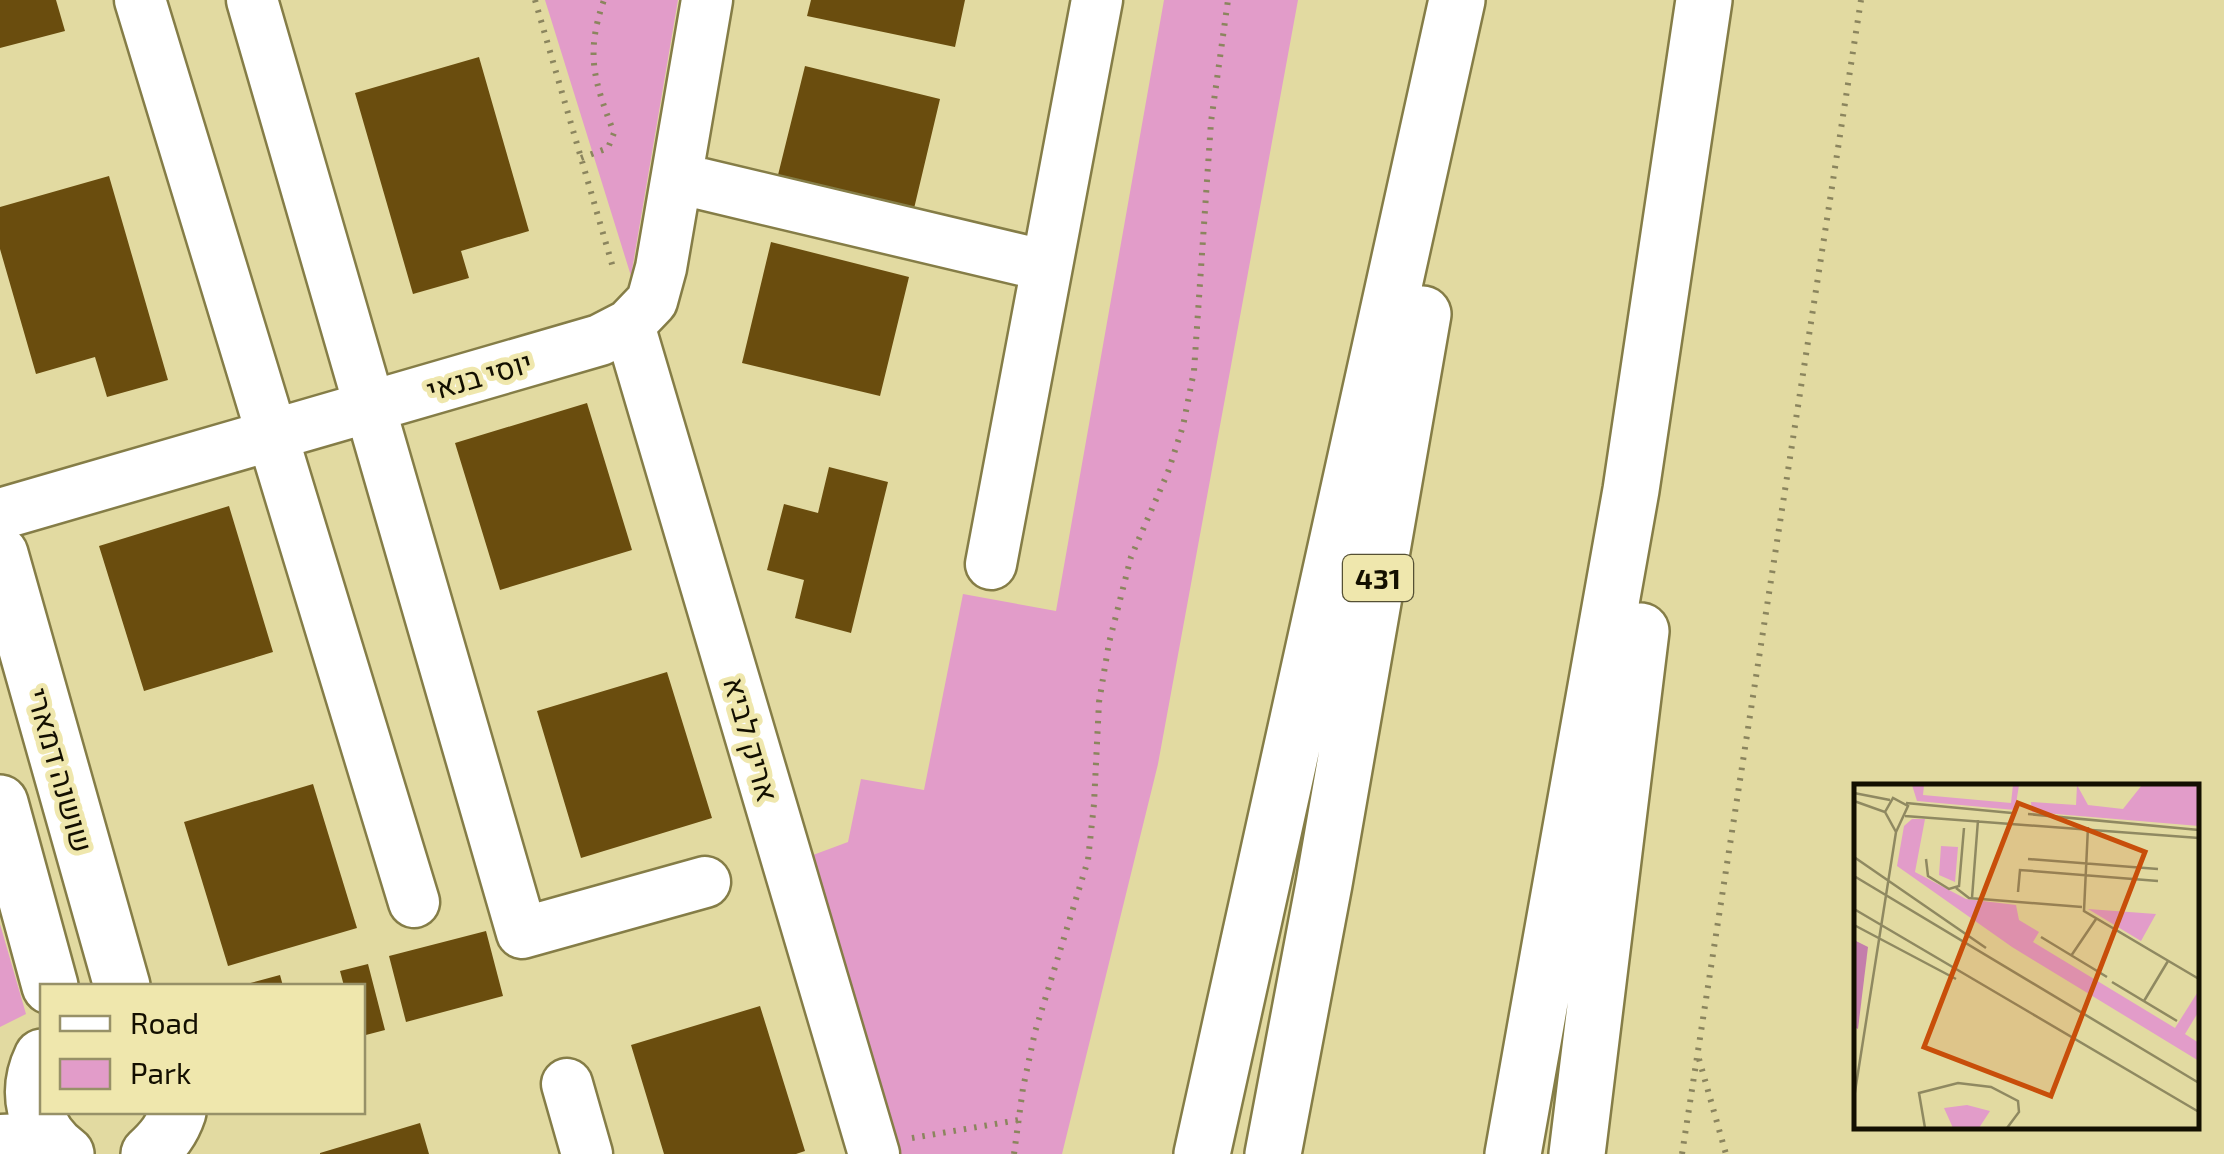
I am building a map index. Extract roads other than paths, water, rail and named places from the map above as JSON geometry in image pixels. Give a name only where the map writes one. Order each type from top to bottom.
[{"type":"main road","points":[[1202,1154],[1456,0]]},
{"type":"main road","name":"431","points":[[1272,1154],[1394,492],[1475,0]]},
{"type":"main road","points":[[1513,1154],[1631,490],[1704,0]]},
{"type":"main road","points":[[1576,1154],[1718,0]]},
{"type":"main road","name":"שושנה דמארי","points":[[0,554],[121,984]]},
{"type":"main road","points":[[0,803],[49,984]]},
{"type":"main road","points":[[25,1083],[39,1122],[38,1144]]},
{"type":"street","points":[[140,0],[414,902]]},
{"type":"street","points":[[252,0],[522,933],[704,882]]},
{"type":"street","points":[[630,325],[652,301],[661,268],[707,0]]},
{"type":"street","points":[[992,564],[1098,0]]},
{"type":"street","points":[[677,178],[1048,266]]},
{"type":"street","name":"יוסי בנאי","points":[[0,514],[600,340],[630,325]]},
{"type":"street","name":"אריק לביא","points":[[630,325],[872,1149]]},
{"type":"street","points":[[567,1084],[587,1154]]}]
